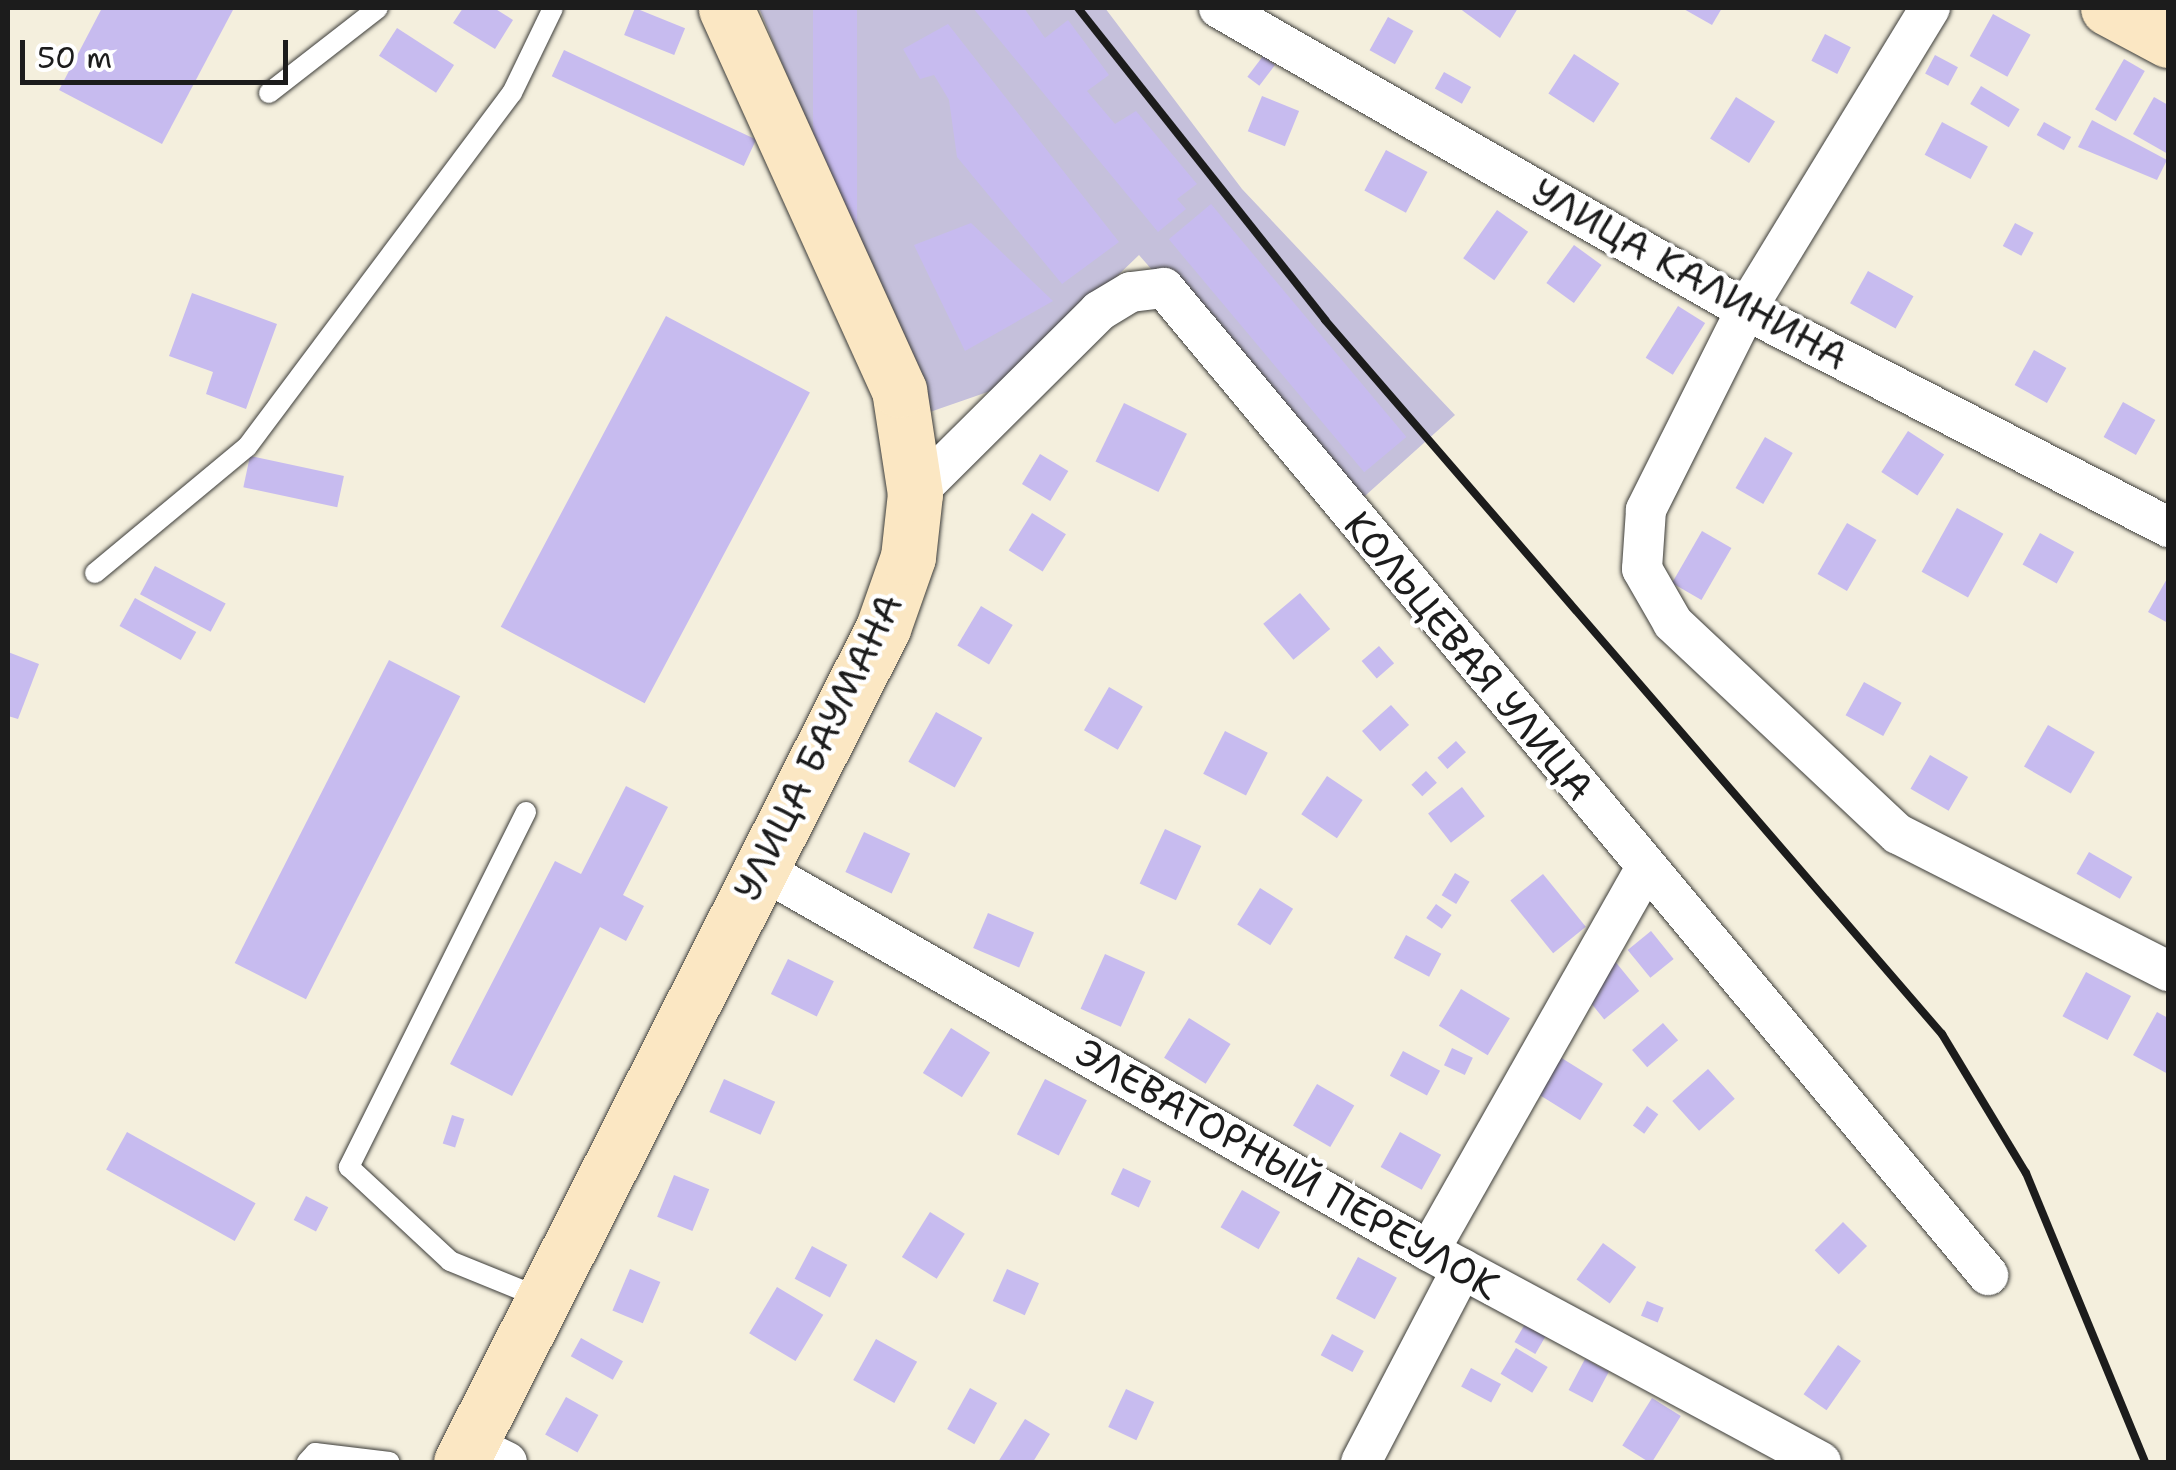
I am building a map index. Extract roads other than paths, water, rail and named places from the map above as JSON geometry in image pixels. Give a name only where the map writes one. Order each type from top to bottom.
[{"type":"main road","name":"УЛИЦА БАУМАНА","points":[[479,1456],[543,1298],[884,628],[908,558],[916,494],[899,390],[868,309],[726,8]]},
{"type":"main road","points":[[2108,8],[2168,40]]},
{"type":"street","name":"УЛИЦА КАЛИНИНА","points":[[1220,8],[1746,310],[2168,527]]},
{"type":"street","points":[[1930,8],[1746,310],[1646,510],[1642,568],[1673,624],[1898,834],[2168,971]]},
{"type":"street","name":"КОЛЬЦЕВАЯ УЛИЦА","points":[[916,494],[1099,311],[1132,292],[1164,288],[1988,1275]]},
{"type":"street","name":"ЭЛЕВАТОРНЫЙ ПЕРЕУЛОК","points":[[760,868],[1446,1260],[1821,1462]]},
{"type":"street","points":[[1361,1462],[1446,1260],[1646,868]]},
{"type":"lane","points":[[270,92],[378,8]]},
{"type":"lane","points":[[94,573],[246,448],[512,92],[553,8]]},
{"type":"lane","points":[[526,812],[350,1167],[450,1262],[543,1298]]},
{"type":"lane","points":[[307,1462],[315,1453],[390,1462]]},
{"type":"railway","points":[[1078,8],[1325,320],[1942,1034],[2026,1173],[2145,1462]]}]
